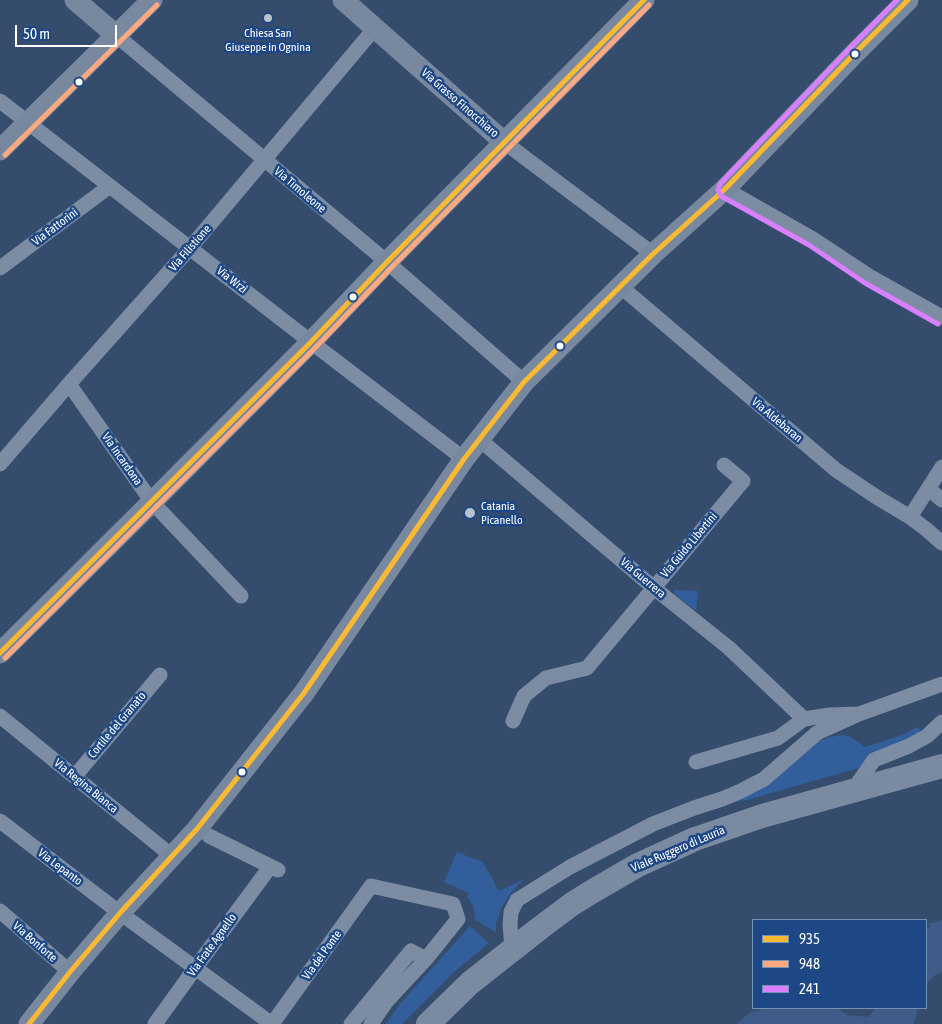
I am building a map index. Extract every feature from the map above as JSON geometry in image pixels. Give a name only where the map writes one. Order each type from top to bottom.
[{"type":"main road","name":"Via Timoleone","points":[[75,0],[117,36]]},
{"type":"main road","points":[[0,150],[152,0]]},
{"type":"main road","name":"Via Grasso Finocchiaro","points":[[343,0],[504,142]]},
{"type":"main road","points":[[0,653],[311,342],[644,0]]},
{"type":"main road","points":[[34,1018],[120,913],[197,828],[304,693],[464,459],[524,382],[653,254],[725,188],[908,0]]},
{"type":"main road","name":"Viale Ruggero di Lauria","points":[[428,1024],[470,984],[512,949],[572,904],[615,877],[695,839],[727,813],[853,790],[942,766]]},
{"type":"street","name":"Via Filistione","points":[[0,464],[190,248],[374,28]]},
{"type":"street","name":"Via Timoleone","points":[[117,36],[387,262],[524,382]]},
{"type":"street","name":"Via Wrzì","points":[[0,101],[464,459]]},
{"type":"street","name":"Via Grasso Finocchiaro","points":[[504,142],[653,254]]},
{"type":"street","name":"Via Fattorini","points":[[0,268],[110,186]]},
{"type":"street","points":[[725,188],[813,239],[869,276],[942,317]]},
{"type":"street","name":"Via Aldebaran","points":[[620,286],[836,470],[910,517],[942,543]]},
{"type":"street","name":"Via Incardona","points":[[69,384],[152,502],[241,596]]},
{"type":"street","name":"Via Guerrera","points":[[479,440],[728,648],[804,719]]},
{"type":"street","name":"Via Guido Libertini","points":[[513,721],[524,696],[546,678],[587,668],[743,481],[724,465]]},
{"type":"street","points":[[910,517],[942,467]]},
{"type":"street","points":[[929,489],[942,500]]},
{"type":"street","name":"Cortile del Granato","points":[[74,776],[160,674]]},
{"type":"street","points":[[512,949],[511,912],[517,900],[570,867],[653,824],[694,808],[727,813],[742,791],[764,779],[816,733],[828,726],[942,684]]},
{"type":"street","points":[[696,762],[778,738],[804,719],[830,715],[859,714]]},
{"type":"street","name":"Via Regina Bianca","points":[[0,716],[172,856]]},
{"type":"street","points":[[853,790],[874,760],[927,736],[942,722]]},
{"type":"street","name":"Via Lepanto","points":[[0,821],[120,913],[272,1024]]},
{"type":"street","name":"Via Frate Agnello","points":[[155,1024],[196,967],[274,869],[209,836]]},
{"type":"street","name":"Via del Ponte","points":[[272,1024],[372,886],[453,904],[458,919],[426,959]]},
{"type":"street","name":"Via Bonforte","points":[[0,911],[70,972]]},
{"type":"street","points":[[351,1024],[412,951],[426,959],[386,1002],[371,1024]]},
{"type":"shaded area","points":[[674,590],[698,591],[696,611],[674,594]]},
{"type":"shaded area","points":[[917,727],[920,729],[919,733],[859,768],[747,800],[735,802],[733,800],[821,740],[843,735],[851,737],[865,747],[905,734]]},
{"type":"shaded area","points":[[457,852],[483,862],[499,891],[524,879],[511,893],[502,907],[496,924],[496,932],[475,920],[473,905],[467,897],[469,893],[444,882]]},
{"type":"shaded area","points":[[942,920],[942,972],[935,975],[927,983],[927,928],[930,927],[928,924]]},
{"type":"shaded area","points":[[470,926],[489,943],[454,972],[402,1024],[386,1024],[400,1004]]},
{"type":"shaded area","points":[[764,1009],[838,1009],[847,1015],[868,1017],[875,1009],[918,1009],[914,1024],[736,1024],[751,1012]]},
{"type":"transit line","name":"935","points":[[0,653],[311,342],[644,0]]},
{"type":"transit line","name":"241","points":[[897,0],[720,184],[718,190],[721,196],[809,245],[865,283],[938,324]]},
{"type":"transit line","name":"935","points":[[29,1024],[120,913],[197,829],[304,693],[464,459],[524,382],[653,254],[725,189],[908,0]]},
{"type":"transit line","name":"948","points":[[5,155],[157,5]]},
{"type":"transit line","name":"948","points":[[5,658],[316,347],[649,5]]},
{"type":"place","name":"Chiesa San Giuseppe in Ognina","points":[[268,18]]},
{"type":"place","name":"Catania Picanello","points":[[470,513]]}]
